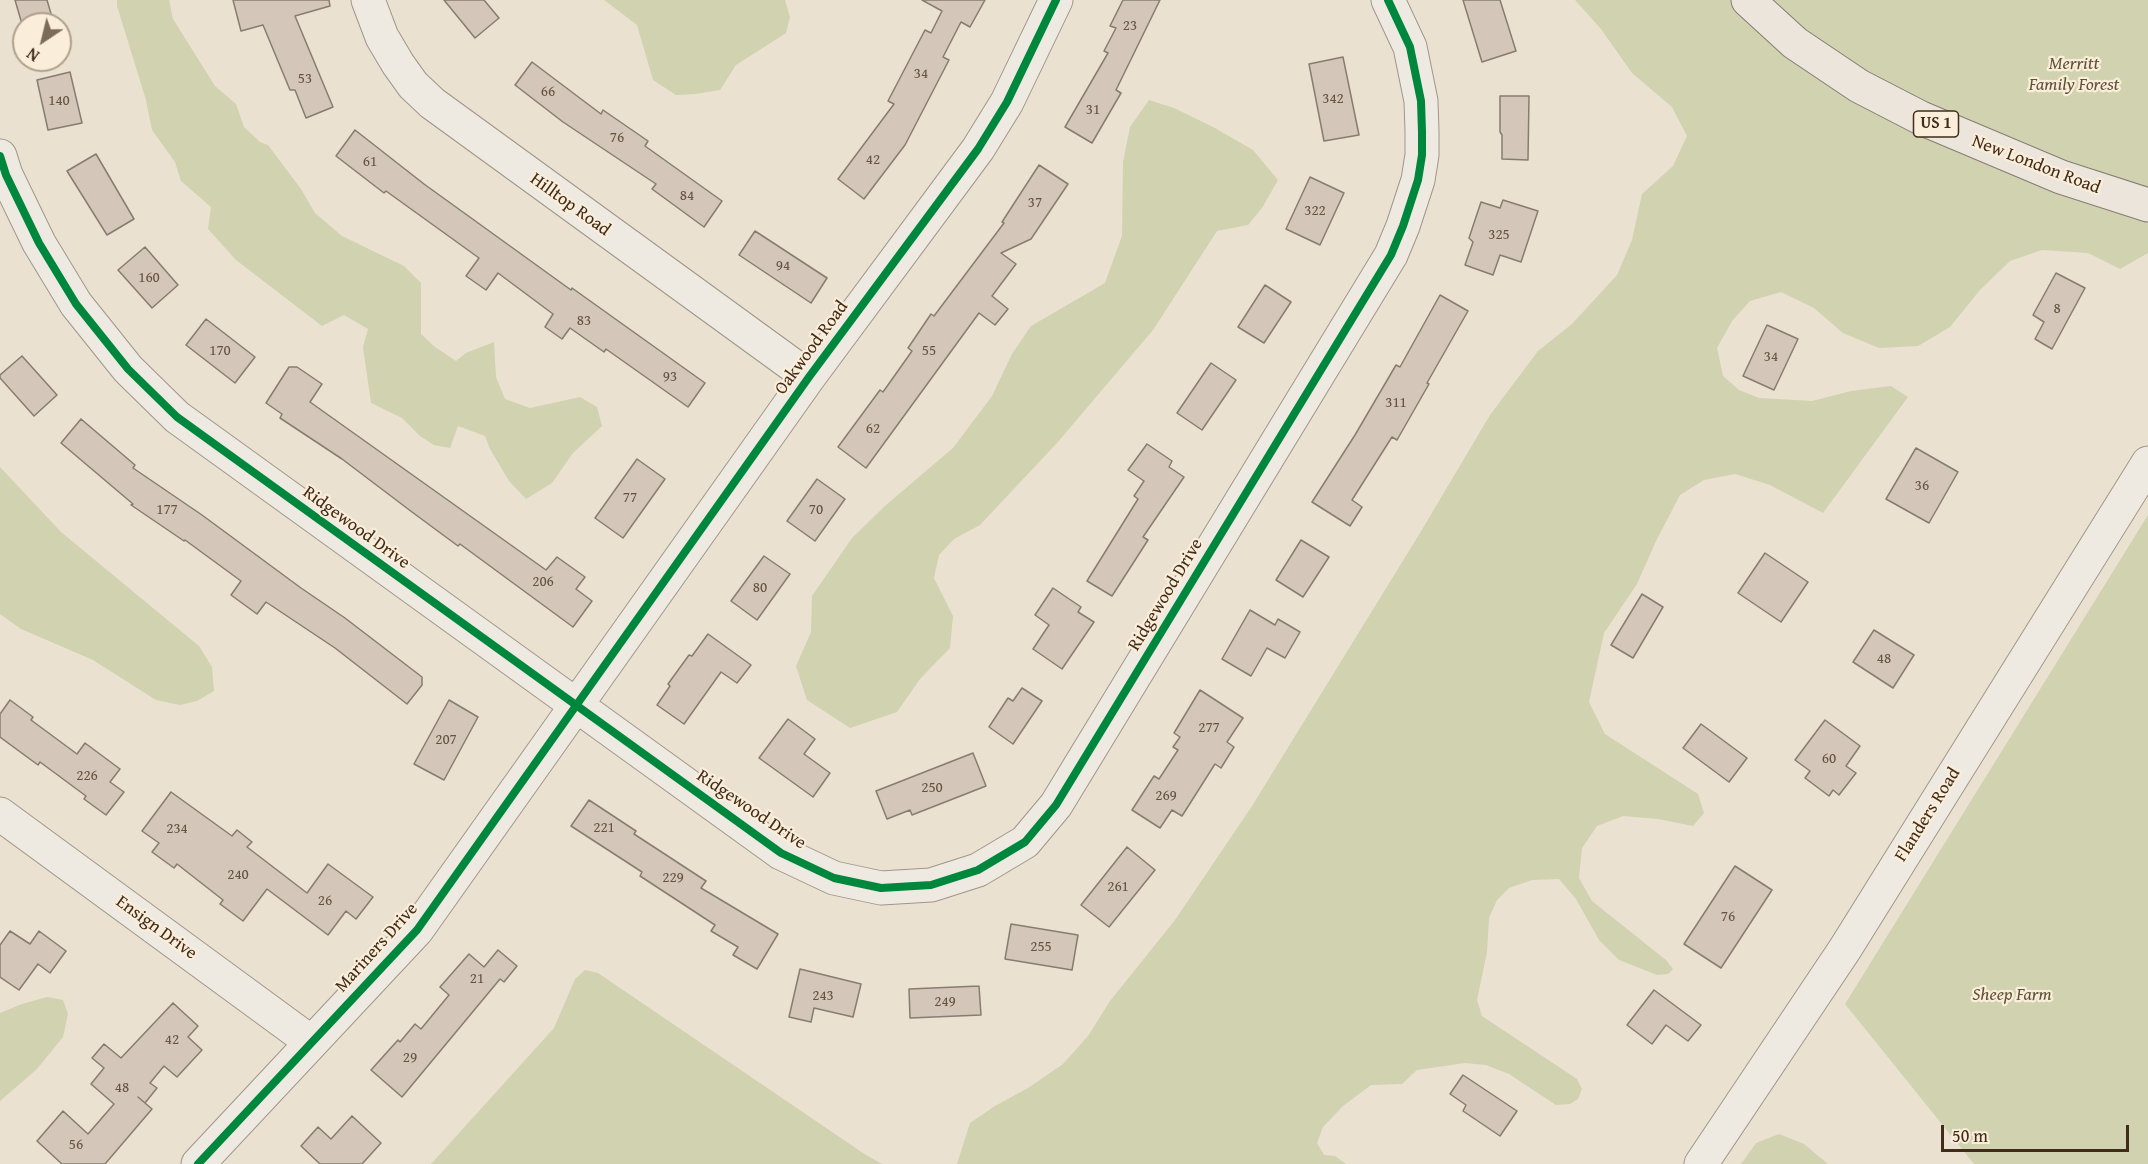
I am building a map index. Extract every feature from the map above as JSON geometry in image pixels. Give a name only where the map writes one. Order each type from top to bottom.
[{"type":"main road","name":"New London Road","points":[[1748,0],[1794,43],[1859,86],[1921,118],[2061,177],[2148,205]]},
{"type":"street","name":"Hilltop Road","points":[[368,0],[382,37],[398,64],[413,85],[432,103],[809,377]]},
{"type":"street","name":"Oakwood Road","points":[[576,704],[809,377],[978,149],[1007,102],[1056,0]]},
{"type":"street","name":"Ridgewood Drive","points":[[0,156],[6,175],[39,243],[76,304],[128,369],[177,417],[781,853],[834,878],[881,888],[931,885],[978,870],[1025,842],[1062,795],[1391,255],[1418,180],[1422,155],[1421,101],[1410,47],[1388,0]]},
{"type":"street","name":"Flanders Road","points":[[1701,1164],[1845,949],[2148,463]]},
{"type":"street","name":"Mariners Drive","points":[[198,1164],[417,930],[576,704]]},
{"type":"street","name":"Ensign Drive","points":[[0,814],[311,1042]]},
{"type":"green space","points":[[117,0],[169,0],[173,19],[215,86],[236,104],[244,127],[260,142],[268,145],[301,189],[315,213],[342,236],[404,266],[421,283],[421,334],[435,347],[456,361],[466,353],[494,342],[496,377],[505,399],[530,408],[580,397],[597,407],[602,426],[573,453],[552,483],[526,499],[509,481],[485,436],[458,426],[450,448],[434,445],[420,436],[402,418],[371,403],[363,347],[368,329],[344,315],[322,326],[236,260],[208,229],[211,207],[181,181],[175,162],[152,130],[146,100]]},
{"type":"green space","points":[[604,0],[785,0],[790,17],[786,33],[736,65],[720,90],[676,95],[653,80],[637,25]]},
{"type":"green space","name":"Merritt Family Forest","points":[[1575,0],[2148,0],[2148,253],[2120,269],[2088,253],[2042,250],[2010,261],[1980,290],[1950,327],[1918,346],[1879,348],[1843,333],[1814,308],[1781,292],[1750,301],[1732,321],[1717,348],[1723,376],[1739,390],[1759,398],[1812,401],[1851,391],[1891,386],[1908,397],[1823,513],[1770,485],[1735,474],[1704,480],[1680,495],[1637,584],[1604,633],[1589,702],[1605,734],[1698,794],[1704,813],[1693,826],[1658,819],[1623,816],[1597,826],[1582,848],[1579,878],[1592,901],[1666,960],[1673,969],[1668,974],[1657,975],[1619,960],[1599,940],[1576,899],[1559,879],[1532,880],[1509,888],[1497,900],[1489,918],[1487,952],[1477,1000],[1482,1016],[1577,1079],[1582,1089],[1578,1099],[1570,1104],[1556,1105],[1509,1074],[1486,1065],[1465,1063],[1417,1070],[1402,1084],[1371,1085],[1343,1106],[1323,1127],[1317,1143],[1324,1155],[1335,1156],[1346,1164],[957,1164],[970,1123],[1063,1064],[1088,1036],[1110,1001],[1175,920],[1252,806],[1490,415],[1538,351],[1572,324],[1617,275],[1632,240],[1642,194],[1673,166],[1687,136],[1672,107],[1632,73],[1601,29]]},
{"type":"green space","points":[[1149,100],[1174,108],[1253,150],[1278,180],[1262,208],[1248,225],[1217,231],[1153,330],[1057,443],[980,525],[954,539],[939,555],[934,578],[953,616],[950,648],[920,679],[897,712],[850,728],[807,700],[796,666],[811,632],[812,596],[852,538],[886,505],[953,448],[992,396],[1012,354],[1031,326],[1105,283],[1122,236],[1123,162],[1130,127]]},
{"type":"green space","points":[[0,467],[61,532],[199,646],[212,667],[214,691],[197,701],[180,705],[156,700],[93,660],[21,629],[0,614]]},
{"type":"green space","name":"Sheep Farm","points":[[2148,515],[2148,1164],[1974,1164],[1845,1004]]},
{"type":"green space","points":[[585,970],[598,973],[882,1164],[431,1164],[554,1028],[575,979]]},
{"type":"green space","points":[[47,997],[63,1000],[68,1014],[63,1037],[37,1069],[0,1101],[0,1013]]},
{"type":"green space","points":[[1779,1134],[1804,1144],[1828,1164],[1741,1164],[1756,1143]]},
{"type":"building","points":[[15,0],[47,0],[50,12],[18,12]]},
{"type":"building","points":[[233,0],[329,0],[330,6],[295,16],[333,107],[306,118],[295,90],[290,90],[263,25],[241,31]]},
{"type":"building","points":[[444,0],[484,0],[499,18],[475,38]]},
{"type":"building","points":[[922,0],[985,0],[970,27],[961,22],[943,57],[949,60],[905,145],[864,199],[838,179],[894,104],[888,101],[925,30],[931,33],[942,11]]},
{"type":"building","points":[[1123,0],[1160,0],[1116,90],[1121,93],[1092,143],[1065,127],[1108,53],[1104,51],[1116,28],[1110,26]]},
{"type":"building","points":[[1463,0],[1500,0],[1516,51],[1482,62]]},
{"type":"building","points":[[1343,57],[1359,135],[1324,141],[1309,64]]},
{"type":"building","points":[[532,62],[601,114],[603,110],[648,141],[645,146],[722,201],[704,227],[652,189],[656,184],[563,122],[515,85]]},
{"type":"building","points":[[70,72],[82,123],[48,130],[37,80]]},
{"type":"building","points":[[1500,96],[1529,96],[1528,160],[1502,159]]},
{"type":"building","points":[[355,130],[424,184],[705,383],[688,407],[606,349],[604,352],[570,328],[562,339],[545,327],[553,314],[498,273],[486,290],[466,276],[479,258],[386,191],[384,193],[336,156]]},
{"type":"building","points":[[96,154],[134,219],[107,235],[67,171]]},
{"type":"building","points":[[1039,165],[1068,184],[1031,239],[1001,253],[1016,264],[992,296],[1008,309],[995,325],[979,313],[866,468],[838,447],[880,390],[883,392],[912,351],[908,348],[931,314],[934,316],[1004,223],[1002,222]]},
{"type":"building","points":[[1310,177],[1344,193],[1320,245],[1286,229]]},
{"type":"building","points":[[1503,200],[1538,211],[1521,262],[1500,255],[1493,275],[1465,265],[1473,242],[1469,238],[1481,202],[1500,208]]},
{"type":"building","points":[[755,231],[827,278],[811,303],[739,255]]},
{"type":"building","points":[[145,247],[178,285],[152,308],[118,270]]},
{"type":"building","points":[[2056,273],[2085,288],[2052,349],[2035,339],[2044,322],[2033,315]]},
{"type":"building","points":[[1265,285],[1291,302],[1264,343],[1238,327]]},
{"type":"building","points":[[1440,295],[1468,311],[1397,440],[1392,437],[1352,500],[1362,507],[1350,526],[1312,502],[1396,365],[1400,367]]},
{"type":"building","points":[[206,319],[255,357],[235,383],[186,345]]},
{"type":"building","points":[[1767,325],[1798,339],[1774,390],[1743,376]]},
{"type":"building","points":[[22,356],[57,395],[34,416],[0,378],[0,375]]},
{"type":"building","points":[[1211,363],[1236,380],[1202,430],[1177,413]]},
{"type":"building","points":[[289,367],[297,367],[322,384],[310,402],[546,570],[557,557],[585,577],[576,589],[592,601],[573,627],[460,544],[458,546],[342,459],[280,418],[282,414],[266,403]]},
{"type":"building","points":[[81,419],[135,465],[133,468],[345,618],[422,677],[422,685],[407,704],[335,648],[266,602],[257,614],[231,595],[241,581],[185,540],[131,505],[133,504],[61,443]]},
{"type":"building","points":[[1147,444],[1172,461],[1169,467],[1184,477],[1143,537],[1148,540],[1112,596],[1087,581],[1138,499],[1134,496],[1144,481],[1128,470]]},
{"type":"building","points":[[1916,448],[1958,472],[1929,523],[1886,499]]},
{"type":"building","points":[[637,459],[665,479],[623,538],[595,518]]},
{"type":"building","points":[[817,479],[845,499],[815,541],[787,521]]},
{"type":"building","points":[[1301,540],[1329,557],[1303,597],[1276,580]]},
{"type":"building","points":[[1765,553],[1808,582],[1781,622],[1738,593]]},
{"type":"building","points":[[764,556],[790,574],[757,620],[731,601]]},
{"type":"building","points":[[1053,588],[1081,607],[1078,612],[1094,622],[1062,669],[1033,649],[1049,625],[1035,615]]},
{"type":"building","points":[[1642,594],[1663,607],[1633,658],[1611,645]]},
{"type":"building","points":[[1250,610],[1275,625],[1278,619],[1300,632],[1285,658],[1267,648],[1251,676],[1222,659]]},
{"type":"building","points":[[1874,630],[1914,655],[1893,688],[1853,662]]},
{"type":"building","points":[[708,634],[751,665],[737,683],[721,672],[684,724],[657,705],[670,686],[668,684]]},
{"type":"building","points":[[1022,688],[1042,701],[1013,744],[989,727],[1008,698],[1013,701]]},
{"type":"building","points":[[1200,690],[1243,718],[1227,742],[1234,747],[1221,768],[1215,764],[1182,816],[1172,810],[1160,828],[1132,810],[1154,776],[1159,779],[1178,750],[1173,747],[1180,737],[1174,733]]},
{"type":"building","points":[[10,700],[33,717],[31,720],[77,754],[85,743],[120,769],[110,782],[124,792],[106,815],[84,799],[86,796],[40,762],[38,765],[0,737],[0,714]]},
{"type":"building","points":[[449,700],[478,717],[444,780],[414,764]]},
{"type":"building","points":[[788,719],[815,739],[804,754],[830,773],[813,797],[759,758]]},
{"type":"building","points":[[1825,720],[1860,746],[1846,766],[1856,773],[1839,795],[1833,790],[1829,796],[1805,778],[1810,771],[1795,760]]},
{"type":"building","points":[[1701,724],[1747,758],[1729,782],[1683,748]]},
{"type":"building","points":[[973,753],[986,786],[912,815],[910,810],[887,819],[876,791]]},
{"type":"building","points":[[171,792],[232,836],[237,830],[252,842],[247,847],[307,893],[328,864],[373,897],[356,919],[346,911],[328,935],[267,889],[243,921],[220,904],[223,900],[177,864],[174,868],[152,852],[159,843],[142,831]]},
{"type":"building","points":[[589,800],[636,831],[634,834],[706,881],[701,888],[778,934],[757,969],[733,955],[738,947],[711,931],[715,925],[640,876],[642,872],[571,826]]},
{"type":"building","points":[[1127,847],[1155,870],[1109,927],[1081,905]]},
{"type":"building","points":[[1735,866],[1772,890],[1721,968],[1684,944]]},
{"type":"building","points":[[1011,924],[1078,935],[1072,970],[1005,959]]},
{"type":"building","points":[[10,931],[30,944],[39,931],[66,951],[50,973],[38,964],[19,990],[0,977],[0,945]]},
{"type":"building","points":[[498,950],[517,966],[504,982],[500,979],[402,1097],[371,1070],[415,1024],[421,1029],[449,995],[440,987],[469,954],[484,967]]},
{"type":"building","points":[[800,969],[861,984],[853,1017],[814,1008],[811,1022],[789,1017]]},
{"type":"building","points":[[979,986],[981,1015],[910,1018],[909,989]]},
{"type":"building","points":[[1654,990],[1701,1025],[1688,1041],[1666,1025],[1652,1044],[1627,1025]]},
{"type":"building","points":[[173,1003],[198,1026],[188,1037],[202,1050],[177,1077],[164,1066],[150,1083],[157,1088],[145,1103],[152,1109],[105,1164],[62,1164],[37,1141],[63,1111],[88,1134],[114,1104],[91,1084],[104,1068],[92,1058],[104,1044],[121,1058]]},
{"type":"building","points":[[1463,1075],[1517,1111],[1500,1136],[1463,1111],[1466,1105],[1450,1094]]},
{"type":"building","points":[[352,1116],[381,1143],[362,1164],[320,1164],[301,1146],[318,1127],[331,1139]]},
{"type":"cycle path","points":[[198,1164],[417,930],[809,377],[978,149],[1007,102],[1056,0]]},
{"type":"cycle path","points":[[0,156],[6,175],[39,243],[76,304],[128,369],[177,417],[781,853],[834,878],[881,888],[931,885],[978,870],[1025,842],[1056,805],[1391,255],[1418,180],[1422,155],[1422,132],[1421,101],[1410,47],[1388,0]]}]
